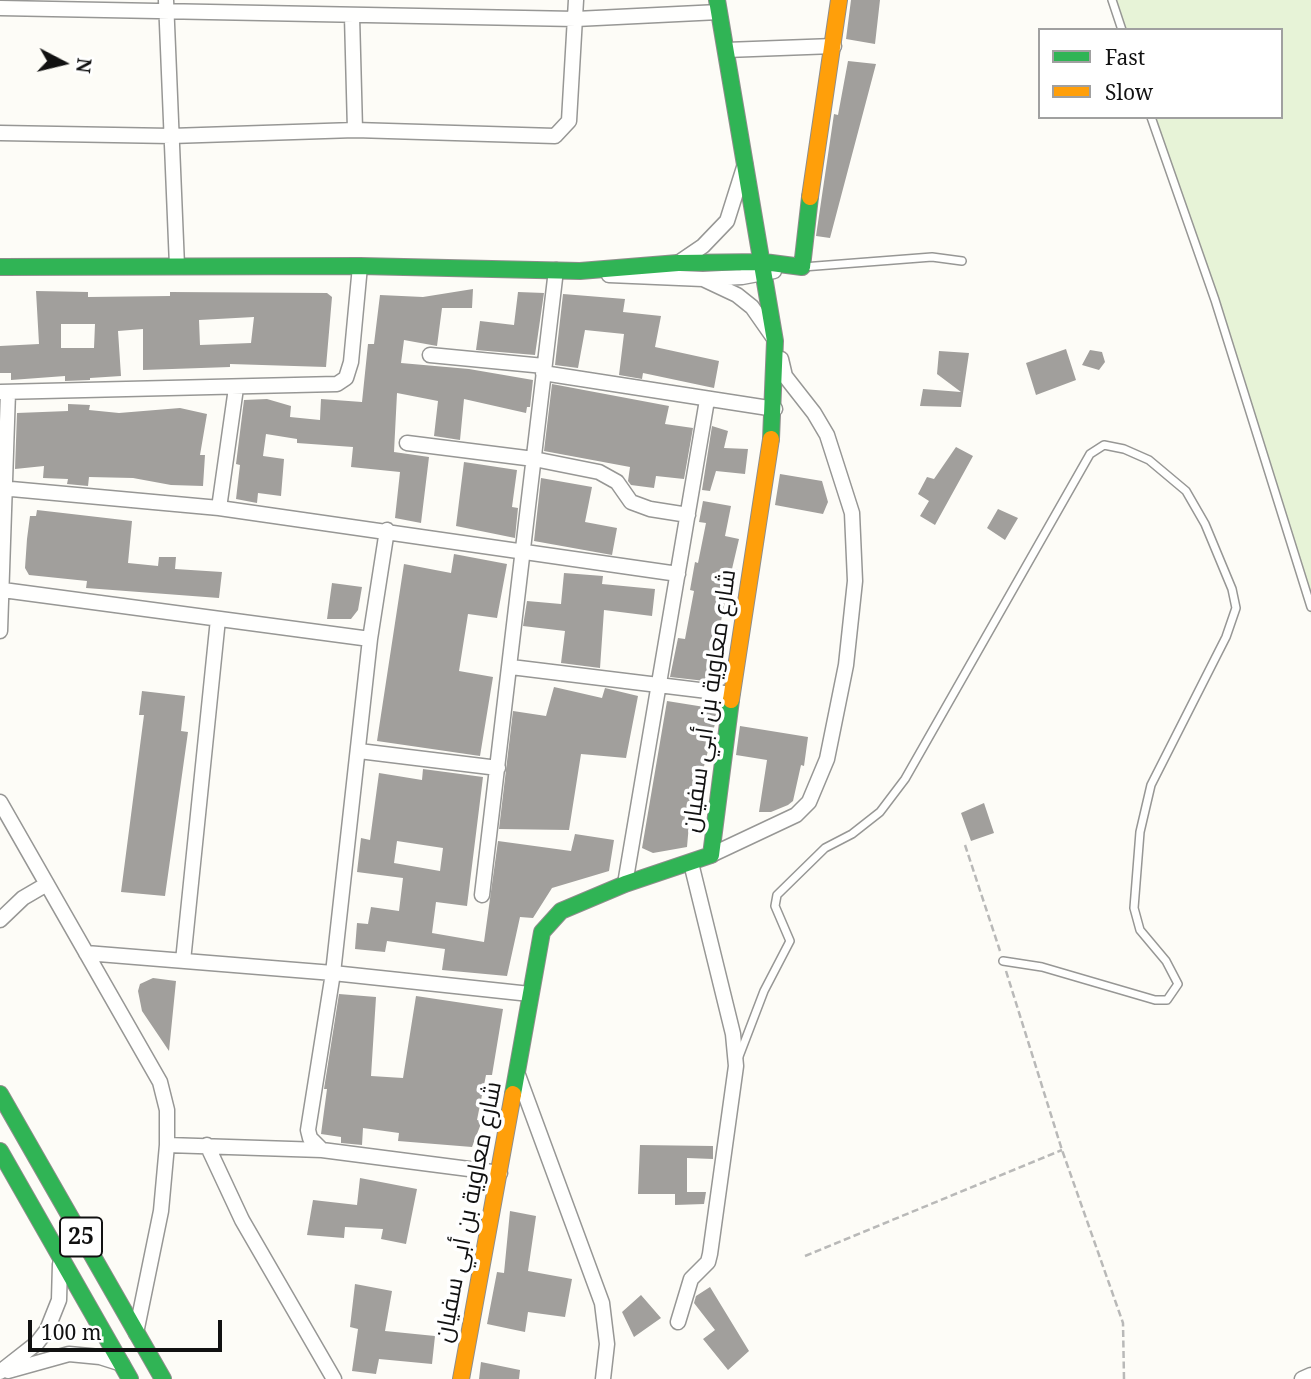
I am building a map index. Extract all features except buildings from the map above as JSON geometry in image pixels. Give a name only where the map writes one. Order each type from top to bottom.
[{"type":"street","points":[[0,133],[172,136],[355,130],[555,136],[569,121],[576,0]]},
{"type":"street","points":[[0,267],[360,266],[556,270],[617,276],[703,279],[785,266],[802,267],[802,248],[839,0]]},
{"type":"street","points":[[0,8],[166,6],[352,16],[576,19],[718,6]]},
{"type":"street","points":[[166,6],[177,266]]},
{"type":"street","name":"شارع معاوية بن أبي سفيان","points":[[461,1379],[542,932],[556,914],[625,884],[712,855],[732,694],[764,502],[775,409],[775,341],[765,269],[718,6]]},
{"type":"street","points":[[352,16],[355,130]]},
{"type":"street","points":[[726,50],[834,46]]},
{"type":"street","points":[[678,263],[703,246],[727,221],[746,159]]},
{"type":"street","points":[[580,271],[678,263],[765,269]]},
{"type":"street","points":[[0,631],[3,590],[4,392],[323,387],[337,384],[346,377],[354,347],[360,266]]},
{"type":"street","points":[[482,895],[556,270]]},
{"type":"street","points":[[703,279],[737,295],[752,307],[775,341],[785,376],[827,435],[852,513],[855,581],[846,665],[827,759],[809,802],[796,815],[712,855]]},
{"type":"street","points":[[430,355],[544,369],[707,400],[775,409]]},
{"type":"street","points":[[219,508],[236,388]]},
{"type":"street","points":[[625,884],[707,400]]},
{"type":"street","points":[[407,443],[534,459],[599,472],[617,482],[631,502],[650,509],[688,514]]},
{"type":"street","points":[[2,488],[219,508],[387,530],[678,575]]},
{"type":"street","points":[[322,1150],[310,1138],[308,1130],[333,973],[370,639],[387,530]]},
{"type":"street","points":[[3,590],[370,639]]},
{"type":"street","points":[[183,961],[218,619]]},
{"type":"street","points":[[511,667],[732,694]]},
{"type":"street","points":[[359,751],[498,768]]},
{"type":"street","points":[[0,802],[160,1082],[167,1110],[167,1145],[160,1211],[136,1333]]},
{"type":"street","points":[[678,1322],[691,1279],[708,1262],[710,1254],[736,1066],[733,1034],[691,863]]},
{"type":"street","points":[[0,920],[23,898],[47,884]]},
{"type":"street","points":[[86,953],[333,973],[530,995]]},
{"type":"street","points":[[518,1075],[602,1303],[607,1344],[603,1379]]},
{"type":"street","name":"25","points":[[0,1094],[163,1379]]},
{"type":"street","points":[[167,1145],[322,1150],[500,1173]]},
{"type":"street","points":[[207,1145],[242,1220],[334,1379]]},
{"type":"street","name":"25","points":[[0,1151],[126,1372]]},
{"type":"street","points":[[0,1373],[37,1343],[50,1323],[59,1300],[62,1279],[59,1252]]},
{"type":"street","points":[[0,1373],[69,1354],[100,1357],[126,1372]]},
{"type":"street","points":[[1302,1379],[1311,1375]]},
{"type":"lane","points":[[1112,0],[1121,28]]},
{"type":"lane","points":[[1152,119],[1215,300],[1311,607]]},
{"type":"lane","points":[[802,267],[932,257],[962,261]]},
{"type":"lane","points":[[736,1066],[764,991],[790,941],[775,906],[777,895],[825,848],[852,834],[880,812],[905,779],[1090,454],[1104,445],[1124,449],[1149,460],[1186,491],[1205,524],[1232,589],[1236,608],[1226,637],[1151,785],[1140,832],[1134,908],[1140,930],[1176,976],[1175,993],[1167,1000],[1155,1000],[1042,967],[1003,961]]},
{"type":"path","points":[[964,845],[1062,1150],[1123,1323],[1124,1379]]},
{"type":"path","points":[[805,1256],[1062,1150]]},
{"type":"green space","points":[[1113,0],[1311,0],[1311,615],[1154,119],[1283,119],[1283,28],[1122,28]]},
{"type":"traffic: fast","points":[[717,0],[775,341],[771,439]]},
{"type":"traffic: fast","points":[[0,267],[360,266],[580,271],[678,263],[764,262],[802,267],[810,197]]},
{"type":"traffic: fast","points":[[513,1094],[542,932],[561,911],[625,884],[711,855],[731,700]]},
{"type":"traffic: fast","points":[[0,1094],[163,1379]]},
{"type":"traffic: fast","points":[[0,1151],[130,1379]]},
{"type":"traffic: slow","points":[[810,197],[839,0]]},
{"type":"traffic: slow","points":[[731,700],[771,439]]},
{"type":"traffic: slow","points":[[461,1379],[513,1094]]}]
